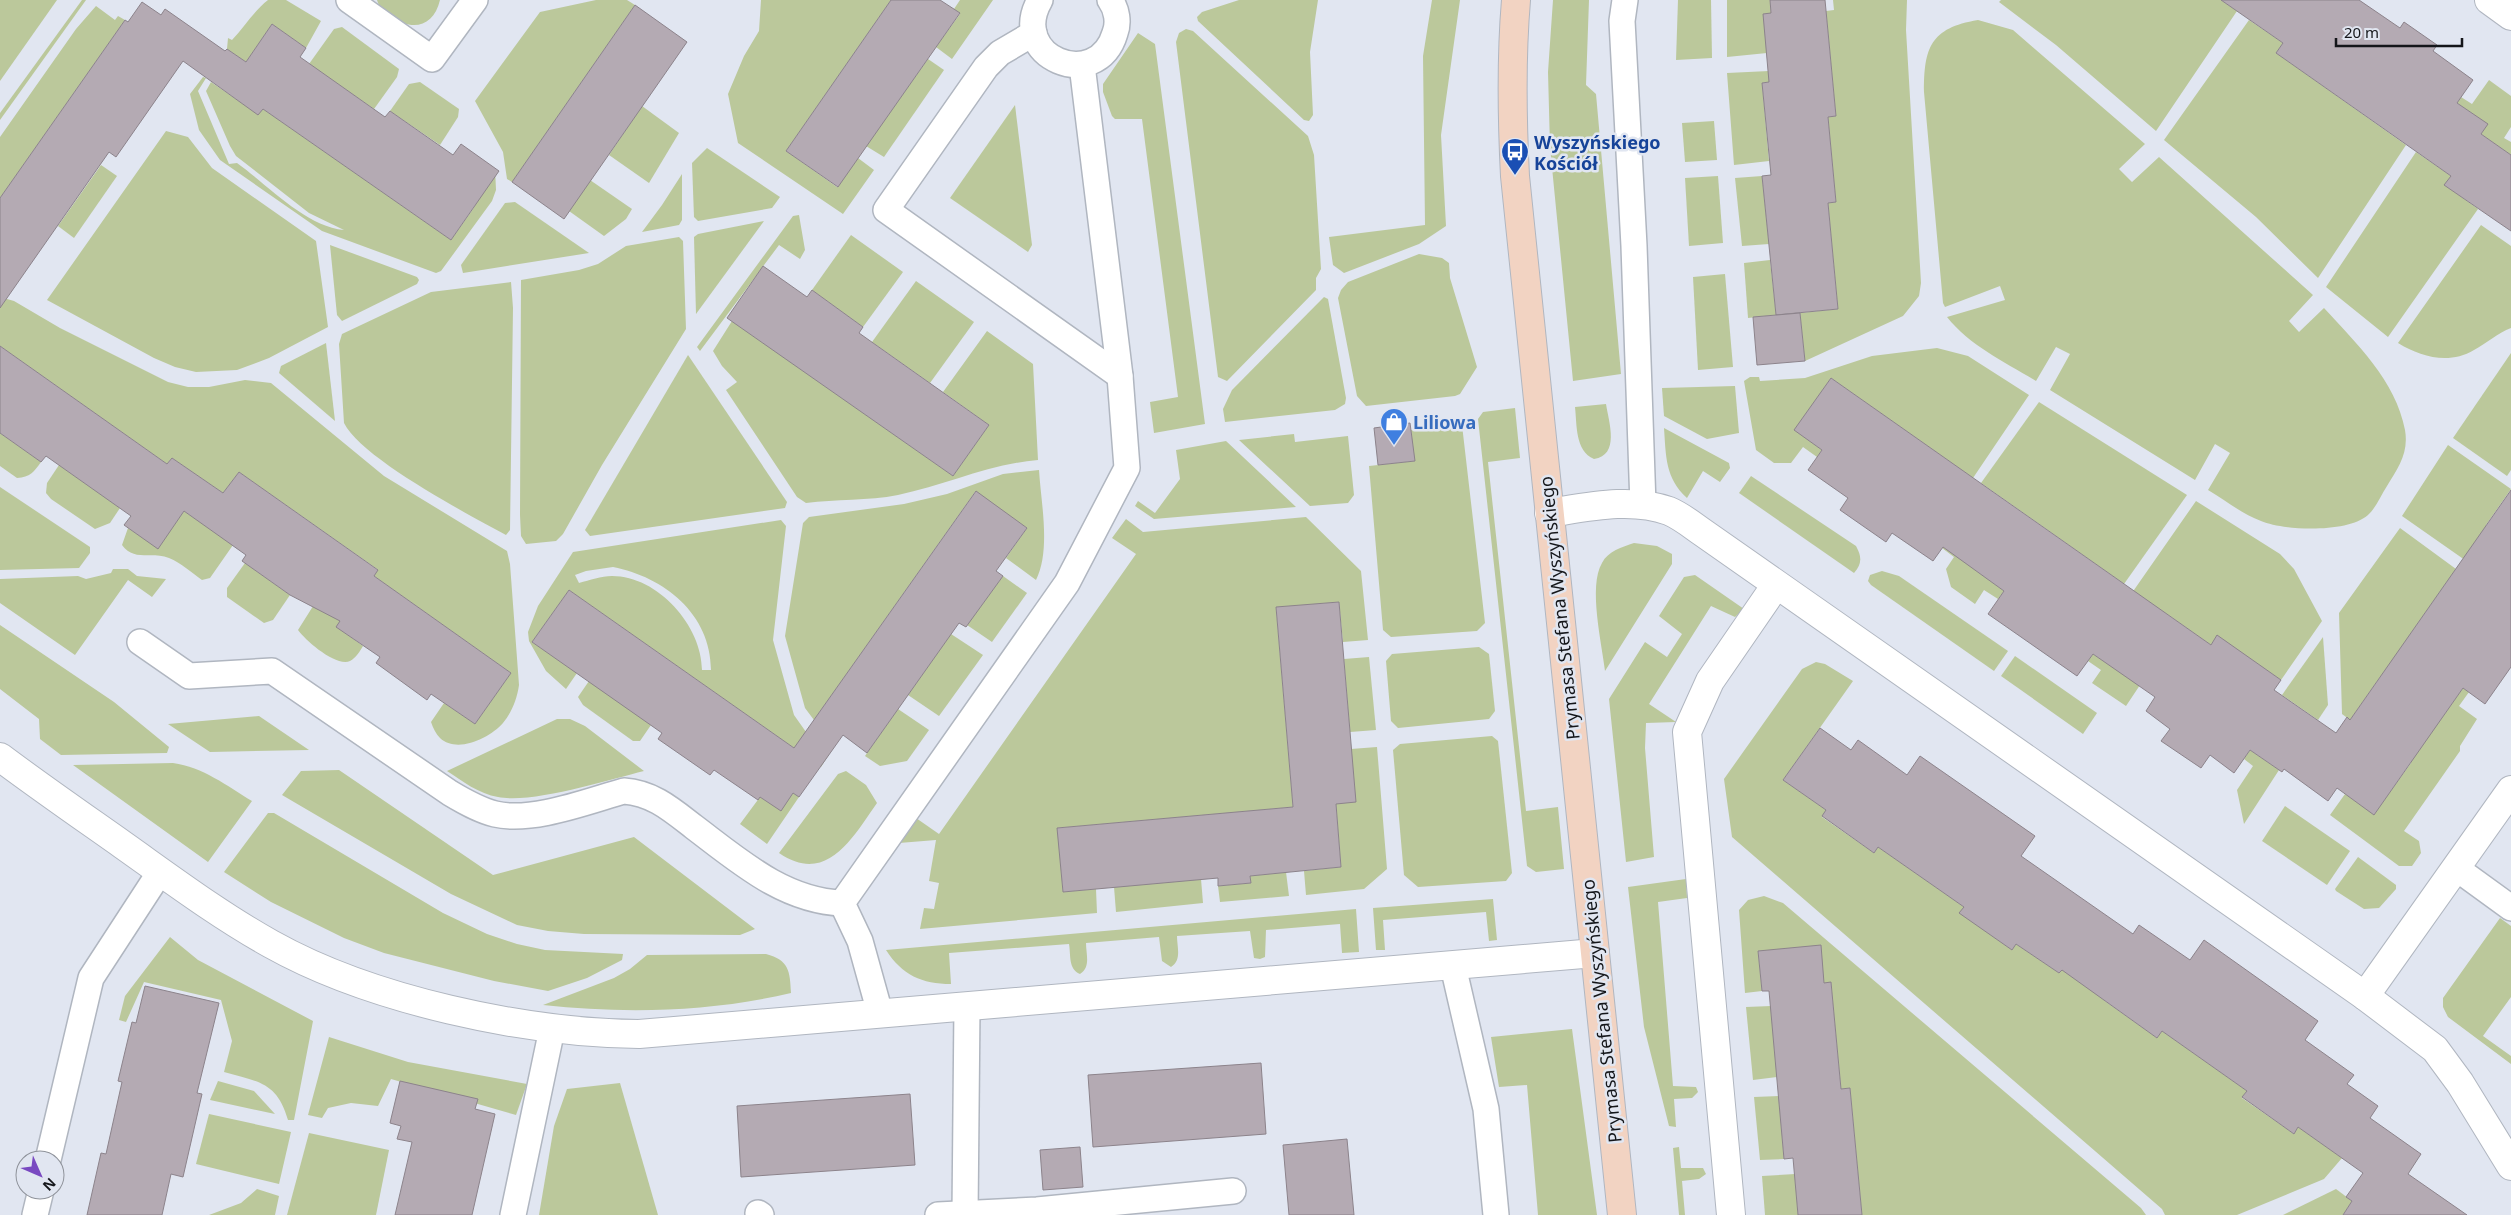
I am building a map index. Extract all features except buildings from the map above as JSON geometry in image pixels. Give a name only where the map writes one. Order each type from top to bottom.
[{"type":"street","name":"Prymasa Stefana Wyszyńskiego","points":[[1516,0],[1511,103],[1515,176],[1622,1215]]},
{"type":"street","points":[[2489,0],[2511,16]]},
{"type":"street","points":[[1549,513],[1603,504],[1643,505],[1670,512],[1702,532],[2365,996],[2435,1050],[2460,1083],[2511,1166]]},
{"type":"street","points":[[1731,1215],[1687,732],[1710,681],[1776,585]]},
{"type":"street","points":[[0,757],[160,872],[272,944],[319,967],[425,1003],[552,1029],[595,1034],[639,1034],[1595,953]]},
{"type":"street","points":[[2365,996],[2511,790]]},
{"type":"lane","points":[[348,0],[432,59],[476,0]]},
{"type":"lane","points":[[1040,0],[1032,19],[1038,44],[1052,58],[1069,64],[1082,65],[1094,60],[1105,52],[1113,41],[1117,28],[1116,15],[1110,0]]},
{"type":"lane","points":[[1625,0],[1622,21],[1634,246],[1643,505]]},
{"type":"lane","points":[[1034,33],[1000,53],[986,67],[886,210],[1120,376]]},
{"type":"lane","points":[[842,903],[1067,583],[1127,468],[1120,376],[1082,65]]},
{"type":"lane","points":[[140,642],[189,676],[272,671],[450,793],[473,806],[497,814],[524,815],[549,811],[624,791],[650,796],[752,870],[806,898],[825,903],[842,903]]},
{"type":"lane","points":[[2456,868],[2511,908]]},
{"type":"lane","points":[[50,1150],[91,978],[160,872]]},
{"type":"lane","points":[[842,903],[860,941],[880,1013]]},
{"type":"lane","points":[[1452,966],[1486,1109],[1496,1215]]},
{"type":"lane","points":[[965,1214],[968,1006]]},
{"type":"lane","points":[[513,1215],[552,1029]]},
{"type":"lane","points":[[938,1215],[1142,1207],[1233,1191]]},
{"type":"lane","points":[[35,1215],[39,1200]]},
{"type":"green space","points":[[0,0],[57,0],[0,81]]},
{"type":"green space","points":[[82,0],[86,0],[0,120],[0,113]]},
{"type":"green space","points":[[268,0],[286,0],[321,21],[306,48],[272,24],[246,62],[227,49],[228,38],[232,40]]},
{"type":"green space","points":[[377,0],[440,0],[433,16],[428,21],[415,25],[400,22],[389,15],[381,8]]},
{"type":"green space","points":[[596,0],[627,0],[635,5],[512,182],[507,179],[503,152],[475,101],[540,12]]},
{"type":"green space","points":[[761,0],[891,0],[786,151],[837,187],[858,158],[874,170],[843,214],[738,143],[728,94],[744,56],[759,31]]},
{"type":"green space","points":[[960,0],[993,0],[952,59],[936,47],[960,14],[954,9]]},
{"type":"green space","points":[[1239,0],[1318,0],[1310,52],[1313,115],[1309,121],[1304,120],[1198,21],[1197,17],[1202,12]]},
{"type":"green space","points":[[1432,0],[1460,0],[1441,135],[1446,226],[1419,244],[1344,273],[1333,265],[1329,237],[1425,225],[1423,56]]},
{"type":"green space","points":[[1553,0],[1589,0],[1586,85],[1596,94],[1621,374],[1573,381],[1550,147],[1548,72]]},
{"type":"green space","points":[[1678,0],[1711,0],[1712,58],[1676,60]]},
{"type":"green space","points":[[1727,0],[1770,0],[1771,13],[1767,53],[1727,57]]},
{"type":"green space","points":[[1833,0],[1907,0],[1906,30],[1921,283],[1919,296],[1903,316],[1805,361],[1800,313],[1838,309],[1828,203],[1836,202],[1828,117],[1836,116],[1826,11],[1834,10]]},
{"type":"green space","points":[[2001,0],[2221,0],[2237,11],[2156,131],[2056,45],[1999,2]]},
{"type":"green space","points":[[96,6],[115,20],[118,16],[125,20],[0,198],[0,137],[76,29]]},
{"type":"green space","points":[[1978,20],[2013,30],[2145,144],[2119,169],[2132,182],[2159,157],[2313,295],[2289,321],[2299,332],[2324,308],[2373,364],[2393,395],[2400,412],[2406,438],[2404,453],[2399,466],[2368,515],[2359,521],[2346,525],[2316,528],[2285,527],[2254,518],[2208,490],[2230,453],[2215,444],[2195,480],[2050,390],[2070,354],[2056,347],[2036,381],[1977,345],[1966,337],[1947,317],[2005,300],[2000,286],[1945,307],[1943,303],[1924,77],[1928,52],[1933,42],[1949,28]]},
{"type":"green space","points":[[2249,20],[2283,43],[2276,53],[2406,145],[2318,278],[2256,217],[2164,140]]},
{"type":"green space","points":[[342,27],[399,69],[397,77],[374,109],[309,64],[334,29]]},
{"type":"green space","points":[[1186,29],[1193,31],[1308,136],[1314,155],[1321,269],[1316,278],[1316,290],[1227,381],[1218,377],[1176,42],[1179,33]]},
{"type":"green space","points":[[1138,33],[1155,44],[1205,424],[1154,433],[1150,402],[1178,397],[1142,119],[1115,119],[1112,116],[1103,92],[1103,84]]},
{"type":"green space","points":[[928,59],[944,70],[884,157],[866,146]]},
{"type":"green space","points":[[1769,71],[1769,82],[1762,83],[1769,161],[1734,165],[1727,73]]},
{"type":"green space","points":[[203,77],[206,78],[198,91],[229,164],[237,163],[288,204],[315,221],[344,230],[309,213],[236,156],[206,91],[211,82],[258,114],[263,109],[451,240],[473,209],[495,168],[496,190],[492,201],[441,271],[436,273],[322,231],[220,160],[199,130],[190,94]]},
{"type":"green space","points":[[2489,80],[2511,96],[2511,127],[2504,138],[2511,142],[2511,155],[2481,134],[2487,124],[2457,103],[2461,97],[2472,104]]},
{"type":"green space","points":[[420,82],[459,109],[458,117],[440,145],[390,111],[409,84]]},
{"type":"green space","points":[[1015,105],[1032,245],[1028,252],[950,198]]},
{"type":"green space","points":[[642,106],[679,133],[649,183],[609,155]]},
{"type":"green space","points":[[1714,121],[1717,160],[1685,162],[1682,123]]},
{"type":"green space","points":[[166,131],[188,137],[212,168],[316,241],[328,327],[269,358],[237,370],[196,372],[175,367],[154,358],[47,300]]},
{"type":"green space","points":[[707,148],[780,197],[772,208],[698,221],[694,217],[692,163]]},
{"type":"green space","points":[[2416,152],[2451,176],[2445,185],[2478,209],[2388,337],[2326,287]]},
{"type":"green space","points":[[101,165],[117,176],[74,238],[58,226]]},
{"type":"green space","points":[[682,174],[682,220],[679,225],[642,232],[662,205]]},
{"type":"green space","points":[[1718,176],[1723,243],[1689,246],[1685,178]]},
{"type":"green space","points":[[1762,176],[1769,244],[1742,246],[1735,178]]},
{"type":"green space","points":[[590,180],[632,209],[626,219],[604,236],[569,211]]},
{"type":"green space","points":[[515,202],[589,253],[463,273],[461,265],[505,203]]},
{"type":"green space","points":[[799,215],[805,250],[800,259],[779,245],[700,351],[697,347],[793,216]]},
{"type":"green space","points":[[764,221],[696,314],[694,237],[698,234]]},
{"type":"green space","points":[[2481,225],[2511,246],[2511,328],[2474,350],[2455,357],[2445,358],[2426,355],[2398,343]]},
{"type":"green space","points":[[851,235],[903,272],[863,327],[812,290]]},
{"type":"green space","points":[[679,237],[683,241],[686,329],[602,465],[563,534],[556,541],[526,544],[521,536],[520,515],[521,280],[579,270],[598,264],[626,246]]},
{"type":"green space","points":[[330,245],[417,277],[419,280],[417,284],[342,321],[337,315]]},
{"type":"green space","points":[[1419,254],[1442,258],[1449,263],[1450,278],[1477,367],[1460,394],[1455,396],[1366,406],[1357,396],[1338,298],[1341,290],[1348,282]]},
{"type":"green space","points":[[1770,260],[1776,315],[1748,318],[1744,263]]},
{"type":"green space","points":[[1725,274],[1733,367],[1698,370],[1693,277]]},
{"type":"green space","points":[[916,281],[974,322],[930,383],[872,342]]},
{"type":"green space","points":[[511,282],[513,308],[510,530],[506,535],[467,514],[393,469],[354,437],[344,423],[339,344],[342,334],[431,292]]},
{"type":"green space","points":[[0,297],[14,301],[60,328],[168,382],[188,387],[209,387],[245,380],[271,383],[384,476],[507,551],[510,564],[519,685],[514,705],[503,723],[490,734],[473,742],[455,745],[447,743],[440,738],[431,722],[444,703],[475,724],[511,673],[374,576],[377,569],[239,472],[223,493],[172,458],[167,464],[0,346]]},
{"type":"green space","points":[[1324,297],[1328,299],[1346,398],[1345,404],[1335,410],[1225,422],[1223,409],[1232,390]]},
{"type":"green space","points":[[732,321],[953,476],[989,425],[943,392],[987,331],[1033,364],[1038,460],[985,470],[898,495],[806,503],[797,497],[726,390],[737,382],[722,366],[713,351]]},
{"type":"green space","points":[[326,343],[335,421],[279,373],[281,366]]},
{"type":"green space","points":[[1937,348],[1968,356],[2029,395],[1973,478],[1831,378],[1795,430],[1822,450],[1817,457],[1803,447],[1791,463],[1774,463],[1756,450],[1744,381],[1750,377],[1759,377],[1760,381],[1805,378],[1872,356]]},
{"type":"green space","points":[[2511,353],[2511,470],[2507,476],[2453,438]]},
{"type":"green space","points":[[688,355],[787,502],[785,508],[590,536],[585,530]]},
{"type":"green space","points":[[1735,386],[1739,433],[1707,439],[1664,416],[1662,388]]},
{"type":"green space","points":[[2039,402],[2187,495],[2124,584],[1981,483]]},
{"type":"green space","points":[[1606,404],[1611,437],[1610,445],[1602,456],[1594,459],[1583,450],[1580,444],[1575,407]]},
{"type":"green space","points":[[1515,408],[1520,458],[1488,462],[1526,811],[1558,807],[1564,869],[1536,872],[1527,866],[1478,419],[1483,412]]},
{"type":"green space","points":[[1462,425],[1485,623],[1477,631],[1391,637],[1383,630],[1369,466],[1414,461],[1411,430]]},
{"type":"green space","points":[[1664,428],[1729,463],[1730,468],[1720,482],[1703,471],[1687,498],[1674,483],[1668,466]]},
{"type":"green space","points":[[0,433],[41,462],[36,469],[25,476],[17,478],[0,466]]},
{"type":"green space","points":[[1294,434],[1295,442],[1348,436],[1354,495],[1348,503],[1310,506],[1239,440]]},
{"type":"green space","points":[[1226,441],[1296,507],[1154,519],[1135,506],[1138,501],[1155,513],[1180,479],[1176,450]]},
{"type":"green space","points":[[2448,445],[2511,489],[2486,525],[2495,532],[2472,565],[2402,516]]},
{"type":"green space","points":[[59,465],[120,508],[110,523],[95,529],[51,499],[46,493],[47,483]]},
{"type":"green space","points":[[1039,470],[1044,541],[1041,568],[1036,580],[1006,558],[1027,528],[975,492],[814,720],[805,708],[785,636],[803,523],[809,517],[904,504],[947,494],[1003,474]]},
{"type":"green space","points":[[1751,476],[1856,546],[1860,560],[1859,567],[1854,573],[1739,493]]},
{"type":"green space","points":[[0,487],[90,547],[90,553],[79,568],[0,570]]},
{"type":"green space","points":[[2196,501],[2280,554],[2294,569],[2322,621],[2281,680],[2217,636],[2211,645],[2167,614],[2127,600]]},
{"type":"green space","points":[[184,511],[233,545],[210,578],[202,580],[169,558],[138,555],[127,550],[122,545],[128,528],[158,548]]},
{"type":"green space","points":[[1306,517],[1361,571],[1368,640],[1343,642],[1339,602],[1276,608],[1293,807],[1058,828],[1063,892],[1096,889],[1097,913],[920,929],[924,908],[934,909],[939,883],[929,881],[936,840],[899,843],[916,818],[939,834],[1136,554],[1112,538],[1126,519],[1143,532]]},
{"type":"green space","points":[[781,520],[786,526],[773,640],[794,715],[806,732],[826,749],[828,756],[821,767],[569,590],[532,642],[577,673],[566,689],[546,671],[529,641],[528,632],[538,606],[573,552]],"holes":[[[613,567],[650,579],[666,589],[681,601],[693,615],[703,632],[709,650],[711,670],[702,670],[700,653],[686,621],[661,594],[645,584],[629,578],[608,576],[579,583],[575,575],[586,571]]]},
{"type":"green space","points":[[2400,528],[2456,569],[2411,633],[2389,683],[2380,677],[2350,720],[2342,714],[2339,613]]},
{"type":"green space","points":[[1949,539],[1980,560],[1974,569],[2004,591],[1998,599],[1984,590],[1975,604],[1951,587],[1946,569],[1954,557],[1942,548]]},
{"type":"green space","points":[[1634,543],[1657,546],[1672,554],[1672,564],[1605,671],[1597,616],[1596,586],[1598,573],[1608,555]]},
{"type":"green space","points":[[245,563],[290,595],[273,620],[264,623],[227,597],[227,588]]},
{"type":"green space","points":[[113,569],[128,569],[137,576],[166,579],[152,597],[128,580],[75,655],[0,603],[0,579],[78,576],[86,579],[111,573]]},
{"type":"green space","points":[[1882,571],[1899,576],[2008,651],[1994,671],[1871,585],[1868,581],[1870,575]]},
{"type":"green space","points":[[1695,575],[1744,609],[1735,617],[1711,606],[1649,704],[1676,722],[1646,723],[1645,748],[1654,857],[1626,862],[1609,699],[1645,642],[1667,657],[1682,634],[1659,616],[1684,577]]},
{"type":"green space","points":[[1003,576],[1027,593],[992,642],[967,625]]},
{"type":"green space","points":[[315,603],[341,621],[337,627],[363,646],[352,660],[344,662],[330,657],[314,646],[298,630]]},
{"type":"green space","points":[[0,625],[114,702],[169,747],[167,753],[61,755],[40,739],[39,719],[0,689]]},
{"type":"green space","points":[[951,634],[983,655],[939,716],[908,695]]},
{"type":"green space","points":[[2323,637],[2328,705],[2318,720],[2282,695]]},
{"type":"green space","points":[[1479,647],[1489,654],[1495,711],[1489,719],[1398,728],[1391,721],[1386,661],[1392,654]]},
{"type":"green space","points":[[2093,654],[2140,685],[2126,706],[2092,683],[2101,670],[2088,661]]},
{"type":"green space","points":[[2015,656],[2097,713],[2083,734],[2001,676]]},
{"type":"green space","points":[[1369,657],[1376,730],[1350,732],[1344,659]]},
{"type":"green space","points":[[1816,662],[1825,664],[1853,681],[1783,780],[1826,810],[1822,817],[1874,853],[1878,847],[1964,907],[1960,913],[2012,950],[2016,944],[2059,973],[2066,965],[2105,1001],[2157,1038],[2162,1031],[2247,1091],[2242,1098],[2294,1134],[2298,1127],[2342,1158],[2324,1179],[2237,1215],[2165,1215],[2162,1209],[1732,837],[1724,779],[1802,669]]},
{"type":"green space","points":[[589,681],[651,725],[640,741],[633,741],[583,705],[578,697]]},
{"type":"green space","points":[[2463,688],[2469,692],[2459,706],[2477,719],[2460,746],[2460,751],[2404,831],[2419,841],[2421,853],[2412,866],[2399,866],[2330,815],[2345,794],[2374,814],[2411,763],[2401,756],[2432,712],[2441,719]]},
{"type":"green space","points":[[898,709],[929,730],[907,761],[880,766],[865,756]]},
{"type":"green space","points":[[259,716],[309,750],[210,752],[168,724]]},
{"type":"green space","points":[[557,719],[570,719],[585,726],[644,771],[570,790],[513,798],[498,797],[484,793],[447,771]]},
{"type":"green space","points":[[1492,736],[1498,741],[1512,873],[1506,881],[1418,887],[1404,875],[1393,750],[1400,744]]},
{"type":"green space","points":[[1377,747],[1387,869],[1364,889],[1306,895],[1304,871],[1341,867],[1336,804],[1351,749]]},
{"type":"green space","points":[[2250,750],[2279,770],[2244,824],[2237,790],[2253,766],[2244,759]]},
{"type":"green space","points":[[173,763],[205,773],[252,801],[208,862],[73,765]]},
{"type":"green space","points":[[339,770],[493,875],[634,837],[755,929],[740,935],[584,934],[548,931],[517,925],[451,894],[282,795],[301,771]]},
{"type":"green space","points":[[846,771],[866,785],[877,803],[858,830],[837,853],[825,861],[811,864],[796,862],[779,853],[838,774]]},
{"type":"green space","points":[[793,793],[799,797],[767,844],[740,824],[760,797],[781,810]]},
{"type":"green space","points":[[2285,806],[2350,851],[2327,885],[2262,841]]},
{"type":"green space","points":[[268,813],[274,813],[443,913],[487,934],[517,944],[545,950],[623,954],[622,960],[587,978],[548,991],[494,981],[384,953],[344,938],[271,902],[224,872]]},
{"type":"green space","points":[[2358,857],[2396,885],[2396,889],[2379,908],[2364,909],[2335,889]]},
{"type":"green space","points":[[1286,872],[1289,896],[1220,902],[1218,886],[1251,883],[1250,876]]},
{"type":"green space","points":[[1201,879],[1203,903],[1116,912],[1114,887]]},
{"type":"green space","points":[[1686,879],[1687,898],[1658,902],[1673,1086],[1696,1087],[1698,1092],[1692,1098],[1674,1099],[1676,1127],[1669,1126],[1644,1027],[1628,887]]},
{"type":"green space","points":[[1764,896],[1783,903],[2141,1208],[2146,1215],[1862,1215],[1850,1088],[1841,1089],[1831,983],[1824,983],[1758,951],[1762,991],[1745,993],[1739,910],[1748,900]]},
{"type":"green space","points":[[1493,899],[1497,940],[1489,941],[1486,912],[1383,920],[1385,950],[1376,950],[1373,908]]},
{"type":"green space","points":[[1356,909],[1359,952],[1342,953],[1340,924],[1266,930],[1265,957],[1260,959],[1254,958],[1250,931],[1177,936],[1178,957],[1171,967],[1162,961],[1159,937],[1086,943],[1087,964],[1080,974],[1076,972],[1072,965],[1069,944],[949,953],[951,984],[941,984],[922,980],[906,972],[892,959],[886,950]]},
{"type":"green space","points":[[2500,918],[2511,926],[2511,997],[2483,1036],[2511,1056],[2511,1064],[2448,1017],[2443,1007],[2443,998]]},
{"type":"green space","points":[[170,937],[198,960],[313,1021],[294,1120],[288,1120],[284,1107],[278,1098],[265,1086],[247,1078],[224,1072],[232,1041],[221,1000],[144,982],[126,1022],[119,1020],[125,996]]},
{"type":"green space","points":[[766,954],[774,956],[787,967],[791,993],[730,1004],[668,1010],[605,1010],[543,1005],[614,978],[630,969],[647,955]]},
{"type":"green space","points":[[1771,1006],[1777,1077],[1753,1080],[1746,1007]]},
{"type":"green space","points":[[1572,1029],[1597,1215],[1538,1215],[1527,1085],[1499,1087],[1491,1037]]},
{"type":"green space","points":[[329,1037],[408,1062],[527,1084],[516,1115],[391,1079],[378,1106],[351,1103],[328,1108],[322,1118],[308,1115]]},
{"type":"green space","points":[[218,1081],[254,1091],[275,1114],[210,1100]]},
{"type":"green space","points":[[620,1083],[658,1215],[539,1215],[554,1126],[567,1089]]},
{"type":"green space","points":[[1779,1096],[1784,1159],[1760,1160],[1754,1097]]},
{"type":"green space","points":[[209,1114],[291,1132],[279,1184],[196,1164]]},
{"type":"green space","points":[[309,1133],[389,1150],[376,1215],[287,1215]]},
{"type":"green space","points":[[1679,1147],[1681,1168],[1703,1168],[1706,1174],[1699,1179],[1682,1181],[1685,1215],[1679,1215],[1673,1148]]},
{"type":"green space","points":[[1795,1174],[1798,1215],[1765,1215],[1762,1176]]},
{"type":"green space","points":[[257,1189],[279,1196],[275,1215],[209,1215],[241,1203]]},
{"type":"green space","points":[[2336,1189],[2352,1201],[2343,1215],[2283,1215]]},
{"type":"place","name":"Wyszyńskiego Kościół","points":[[1515,176]]},
{"type":"place","name":"Liliowa","points":[[1394,446]]}]
